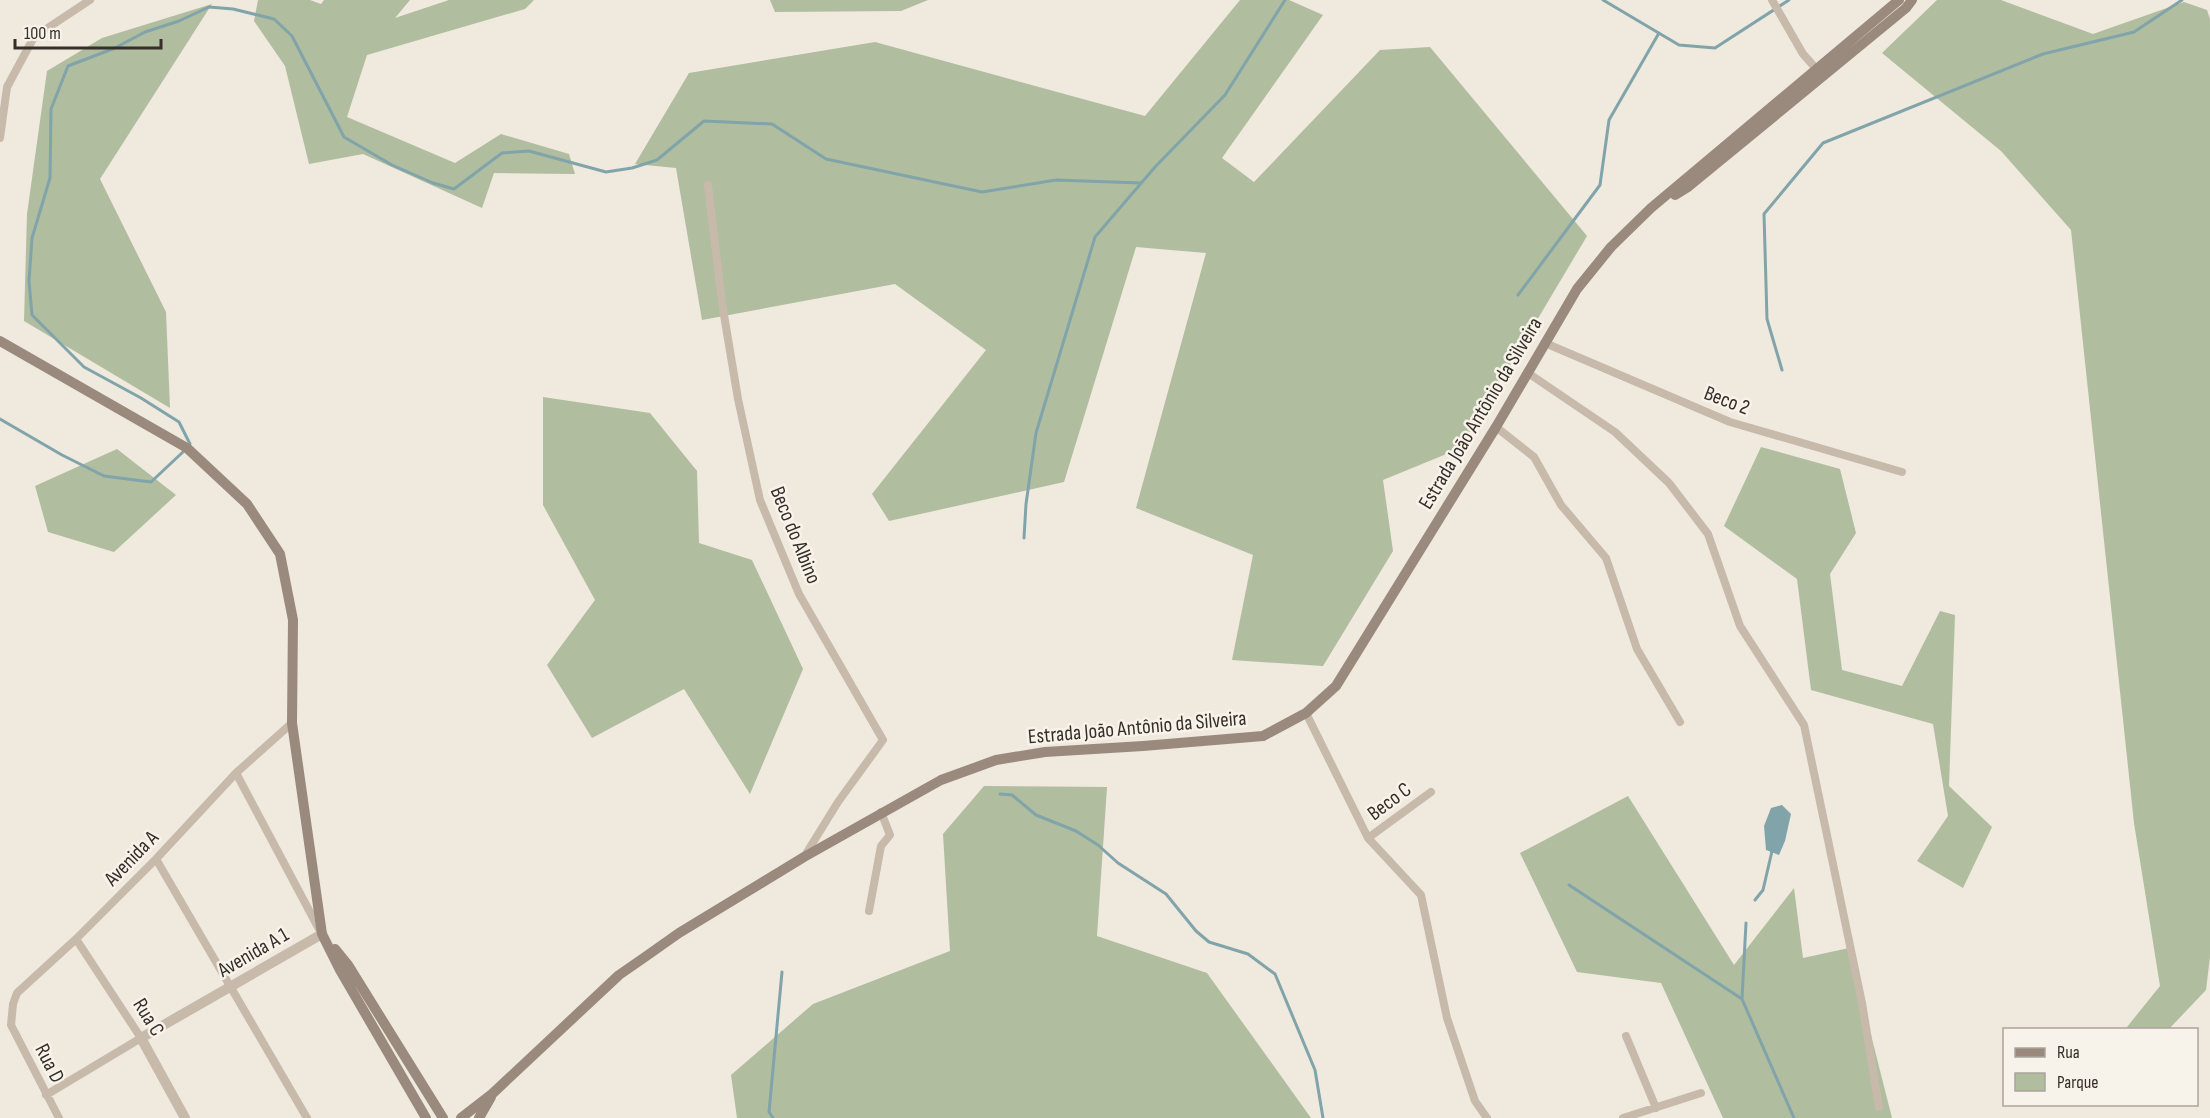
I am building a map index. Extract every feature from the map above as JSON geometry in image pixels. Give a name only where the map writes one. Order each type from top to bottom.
[{"type":"main road","name":"Estrada João Antônio da Silveira","points":[[1819,72],[1899,0]]},
{"type":"main road","name":"Estrada João Antônio da Silveira","points":[[461,1118],[492,1094],[619,975],[679,933],[804,857],[941,780],[996,760],[1045,752],[1263,736],[1306,713],[1336,686],[1496,427],[1545,342],[1584,281],[1611,247],[1651,208],[1819,72],[1906,8],[1912,0]]},
{"type":"main road","points":[[0,341],[187,448],[247,504],[280,554],[292,620],[292,723],[322,934],[340,970],[426,1118]]},
{"type":"main road","points":[[322,934],[348,965],[443,1118]]},
{"type":"main road","name":"Estrada João Antônio da Silveira","points":[[479,1118],[492,1094]]},
{"type":"street","points":[[0,138],[7,87],[34,37],[90,0]]},
{"type":"street","points":[[1772,0],[1803,54],[1819,72]]},
{"type":"street","name":"Beco do Albino","points":[[708,185],[724,314],[738,399],[760,500],[799,594],[883,740],[838,802],[804,857]]},
{"type":"street","name":"Beco 2","points":[[1545,342],[1730,422],[1902,472]]},
{"type":"street","points":[[1528,374],[1615,432],[1669,483],[1708,534],[1740,626],[1804,725],[1862,1003],[1879,1107]]},
{"type":"street","points":[[1496,427],[1534,457],[1562,505],[1606,558],[1637,649],[1680,723]]},
{"type":"street","points":[[1306,713],[1368,838],[1421,896],[1447,1018],[1475,1101],[1487,1118]]},
{"type":"street","name":"Avenida A","points":[[11,1025],[13,1004],[17,993],[76,939],[156,859],[236,773],[292,723]]},
{"type":"street","name":"Avenida A 1","points":[[46,1095],[322,934],[236,773]]},
{"type":"street","name":"Beco C","points":[[1368,838],[1431,792]]},
{"type":"street","points":[[869,911],[880,846],[890,835],[881,812]]},
{"type":"street","points":[[156,859],[308,1118]]},
{"type":"street","name":"Rua C","points":[[76,939],[141,1038],[185,1118]]},
{"type":"street","name":"Rua D","points":[[11,1025],[59,1118]]},
{"type":"street","points":[[1626,1036],[1656,1107]]},
{"type":"street","points":[[1623,1118],[1701,1093]]},
{"type":"green space","points":[[258,0],[310,0],[321,4],[324,0],[410,0],[395,18],[449,0],[534,0],[525,9],[367,55],[347,117],[455,163],[501,134],[569,154],[575,174],[494,173],[482,208],[363,154],[309,164],[285,66],[254,21]]},
{"type":"green space","points":[[770,0],[928,0],[901,11],[775,12]]},
{"type":"green space","points":[[1240,0],[1289,0],[1323,15],[1222,158],[1254,182],[1380,50],[1430,47],[1587,236],[1461,448],[1383,480],[1393,551],[1323,666],[1232,660],[1253,555],[1136,508],[1206,253],[1136,247],[1064,482],[889,521],[872,494],[986,350],[895,284],[702,320],[676,168],[635,164],[689,73],[875,42],[1145,116]]},
{"type":"green space","points":[[1937,0],[2001,0],[2093,34],[2184,2],[2207,10],[2210,19],[2210,957],[2206,990],[2170,1028],[2127,1027],[2160,986],[2134,823],[2071,230],[2001,151],[1882,53]]},
{"type":"green space","points":[[212,4],[100,179],[166,312],[170,408],[24,321],[27,214],[47,71],[102,38]]},
{"type":"green space","points":[[543,397],[650,413],[697,471],[699,543],[752,560],[803,669],[750,794],[684,689],[592,738],[547,665],[595,600],[543,505]]},
{"type":"green space","points":[[1761,447],[1840,469],[1856,533],[1830,574],[1842,670],[1902,686],[1940,611],[1955,615],[1949,786],[1992,827],[1963,888],[1917,861],[1948,816],[1933,724],[1811,690],[1797,579],[1724,526]]},
{"type":"green space","points":[[117,449],[176,495],[114,552],[48,532],[35,486]]},
{"type":"green space","points":[[984,786],[1107,787],[1097,936],[1207,973],[1311,1118],[737,1118],[731,1075],[813,1004],[950,951],[943,834]]},
{"type":"green space","points":[[1628,796],[1734,965],[1794,888],[1803,958],[1849,948],[1892,1118],[1723,1118],[1661,983],[1577,972],[1520,853]]},
{"type":"water","points":[[1782,805],[1791,814],[1785,841],[1779,855],[1766,850],[1764,826],[1771,808]]},
{"type":"waterway","points":[[1024,538],[1026,504],[1036,433],[1095,237],[1155,167],[1225,95],[1285,0]]},
{"type":"waterway","points":[[1603,0],[1679,45],[1715,48],[1789,0]]},
{"type":"waterway","points":[[1782,370],[1767,319],[1764,214],[1823,143],[2043,54],[2134,32],[2182,0]]},
{"type":"waterway","points":[[188,446],[190,444],[179,422],[84,367],[32,315],[29,281],[32,238],[50,178],[51,109],[68,66],[209,7],[233,9],[274,19],[292,36],[344,137],[392,165],[433,183],[454,189],[502,153],[529,151],[606,172],[632,168],[657,160],[704,121],[772,124],[826,159],[982,192],[1056,180],[1141,183]]},
{"type":"waterway","points":[[1518,295],[1600,185],[1609,120],[1659,33]]},
{"type":"waterway","points":[[0,419],[104,476],[151,482],[184,451]]},
{"type":"waterway","points":[[1000,794],[1012,795],[1036,815],[1076,831],[1098,845],[1118,863],[1166,894],[1196,931],[1209,942],[1248,954],[1275,974],[1315,1070],[1323,1118]]},
{"type":"waterway","points":[[1755,900],[1763,890],[1772,851]]},
{"type":"waterway","points":[[1569,885],[1742,999]]},
{"type":"waterway","points":[[1746,923],[1742,999],[1794,1118]]},
{"type":"waterway","points":[[773,1118],[769,1112],[782,972]]}]
